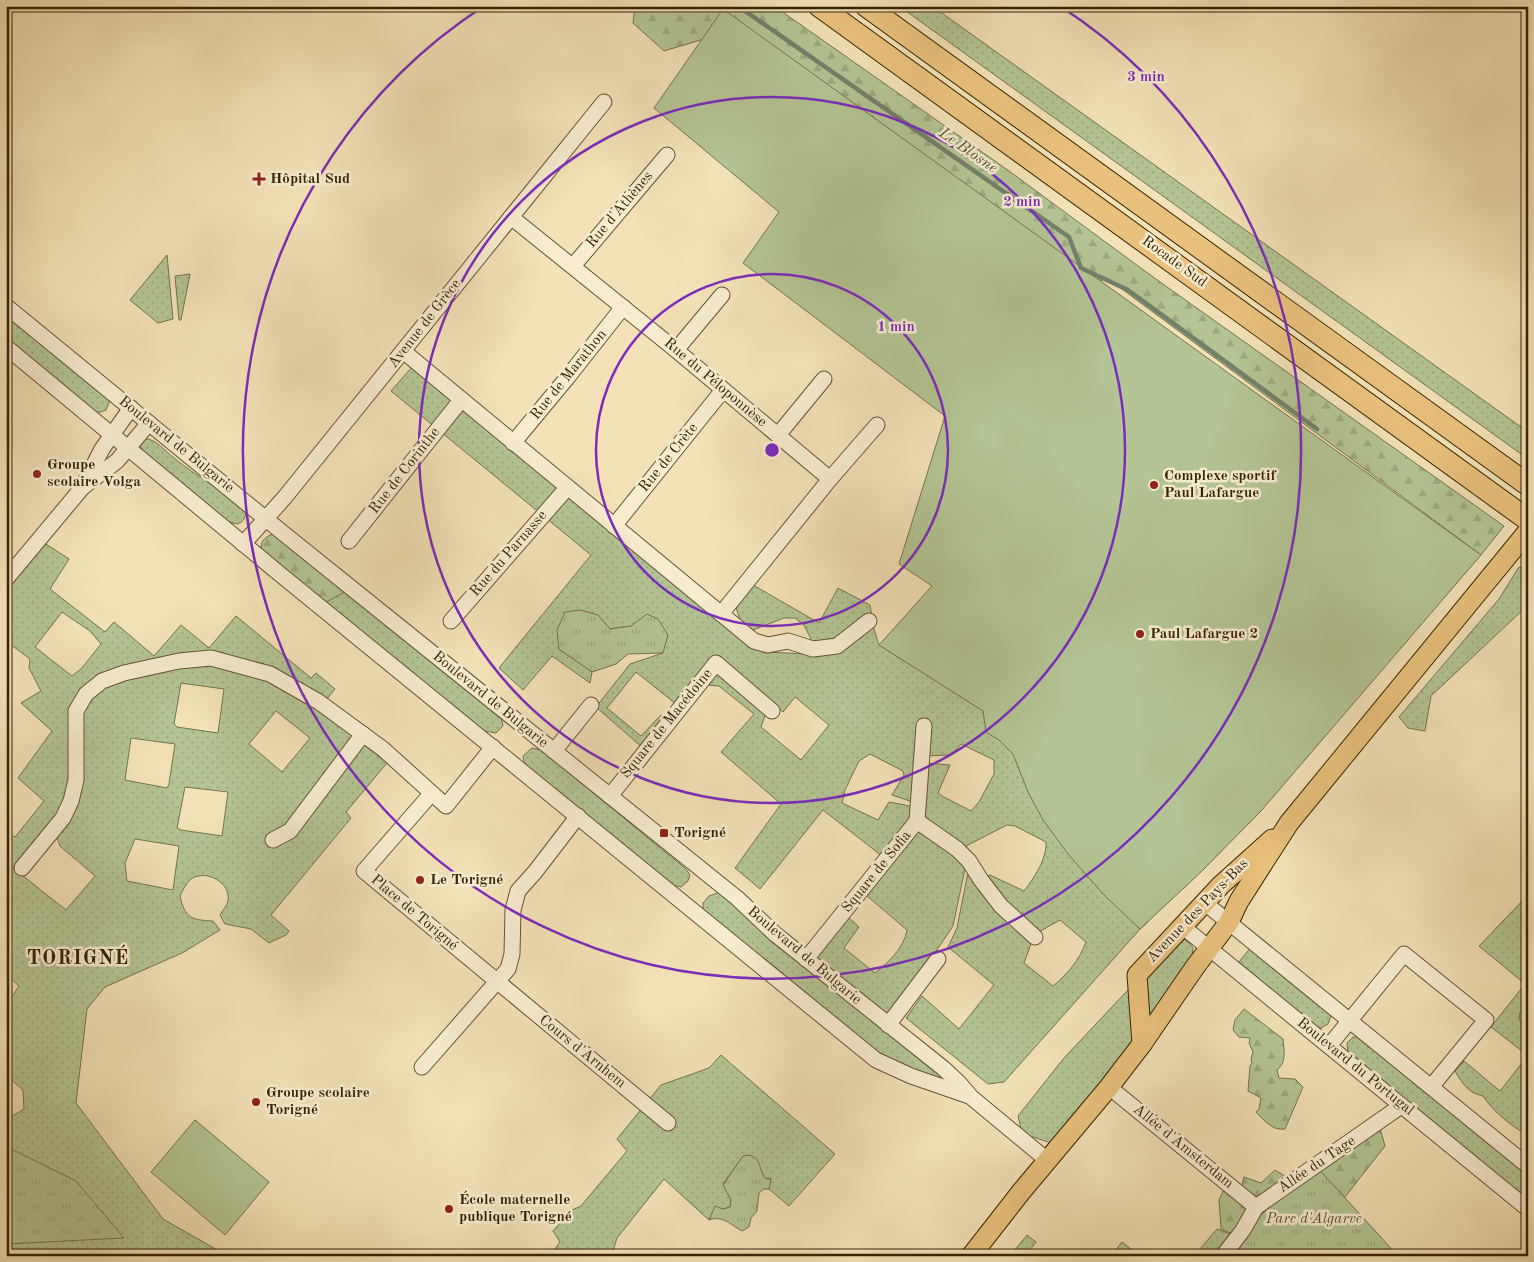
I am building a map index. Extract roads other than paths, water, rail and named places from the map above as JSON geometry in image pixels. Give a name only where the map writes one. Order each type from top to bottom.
[{"type":"highway","name":"Rocade Sud","points":[[819,6],[1528,520]]},
{"type":"highway","name":"Rocade Sud","points":[[866,6],[1528,485]]},
{"type":"main road","name":"Avenue des Pays-Bas","points":[[972,1256],[1047,1160],[1109,1087],[1142,1044],[1229,922],[1289,822],[1528,531]]},
{"type":"main road","name":"Avenue des Pays-Bas","points":[[1142,1044],[1137,975],[1228,878],[1289,822]]},
{"type":"street","name":"Avenue de Grèce","points":[[243,544],[315,460],[604,102]]},
{"type":"street","name":"Rue d'Athènes","points":[[573,266],[667,154]]},
{"type":"street","name":"Rue du Péloponnèse","points":[[511,217],[624,307],[830,479]]},
{"type":"street","points":[[676,350],[722,295]]},
{"type":"street","name":"Boulevard de Bulgarie","points":[[6,306],[737,898],[775,934],[942,1068],[971,1097],[1047,1160]]},
{"type":"street","name":"Rue de Marathon","points":[[513,443],[568,378],[624,307]]},
{"type":"street","name":"Boulevard de Bulgarie","points":[[6,347],[243,544],[876,1060],[911,1076],[971,1097]]},
{"type":"street","points":[[403,351],[754,641],[768,645],[788,641],[814,649],[837,646],[869,621]]},
{"type":"street","points":[[778,435],[824,378]]},
{"type":"street","name":"Rue de Crète","points":[[614,526],[723,390]]},
{"type":"street","name":"Rue de Corinthe","points":[[349,541],[461,400]]},
{"type":"street","points":[[82,488],[102,448],[131,408]]},
{"type":"street","points":[[6,579],[82,488],[117,461],[149,423]]},
{"type":"street","points":[[721,614],[830,479],[877,425]]},
{"type":"street","name":"Rue du Parnasse","points":[[451,621],[567,488]]},
{"type":"street","points":[[22,868],[63,818],[71,801],[76,780],[76,711],[86,694],[102,681],[135,670],[211,658],[270,674],[319,702],[383,749],[446,806],[493,747]]},
{"type":"street","name":"Square de Macédoine","points":[[610,796],[716,663],[772,711]]},
{"type":"street","points":[[554,751],[591,705]]},
{"type":"street","points":[[917,821],[924,726]]},
{"type":"street","points":[[273,840],[290,831],[363,734]]},
{"type":"street","name":"Place de Torigné","points":[[431,794],[364,871],[496,982]]},
{"type":"street","points":[[422,1067],[508,968],[512,954],[512,910],[518,891],[578,816]]},
{"type":"street","name":"Square de Sofia","points":[[806,959],[917,821],[957,849],[969,861],[1001,906],[1035,938]]},
{"type":"street","points":[[1205,903],[1528,1166]]},
{"type":"street","name":"Boulevard du Portugal","points":[[1182,926],[1528,1209]]},
{"type":"street","points":[[1329,1046],[1404,954],[1486,1020],[1431,1087]]},
{"type":"street","points":[[888,1025],[938,959]]},
{"type":"street","name":"Cours d'Arnhem","points":[[496,982],[668,1123]]},
{"type":"street","name":"Allée d'Amsterdam","points":[[1109,1087],[1256,1207]]},
{"type":"street","name":"Allée du Tage","points":[[1223,1256],[1243,1230],[1256,1207],[1401,1106]]},
{"type":"waterway","name":"Le Blosne","points":[[738,6],[1069,237],[1081,268],[1128,290],[1317,429]]},
{"type":"place","name":"Hôpital Sud","points":[[259,179]]},
{"type":"place","name":"Groupe scolaire Volga","points":[[37,474]]},
{"type":"place","name":"Complexe sportif Paul Lafargue","points":[[1154,485]]},
{"type":"place","name":"Paul Lafargue 2","points":[[1140,634]]},
{"type":"place","name":"Torigné","points":[[664,833]]},
{"type":"place","name":"Le Torigné","points":[[420,880]]},
{"type":"place","name":"Groupe scolaire Torigné","points":[[256,1102]]},
{"type":"place","name":"École maternelle publique Torigné","points":[[449,1209]]},
{"type":"district","name":"TORIGNÉ","points":[[78,959]]},
{"type":"park label","name":"Parc d'Algarve","points":[[1314,1219]]}]
